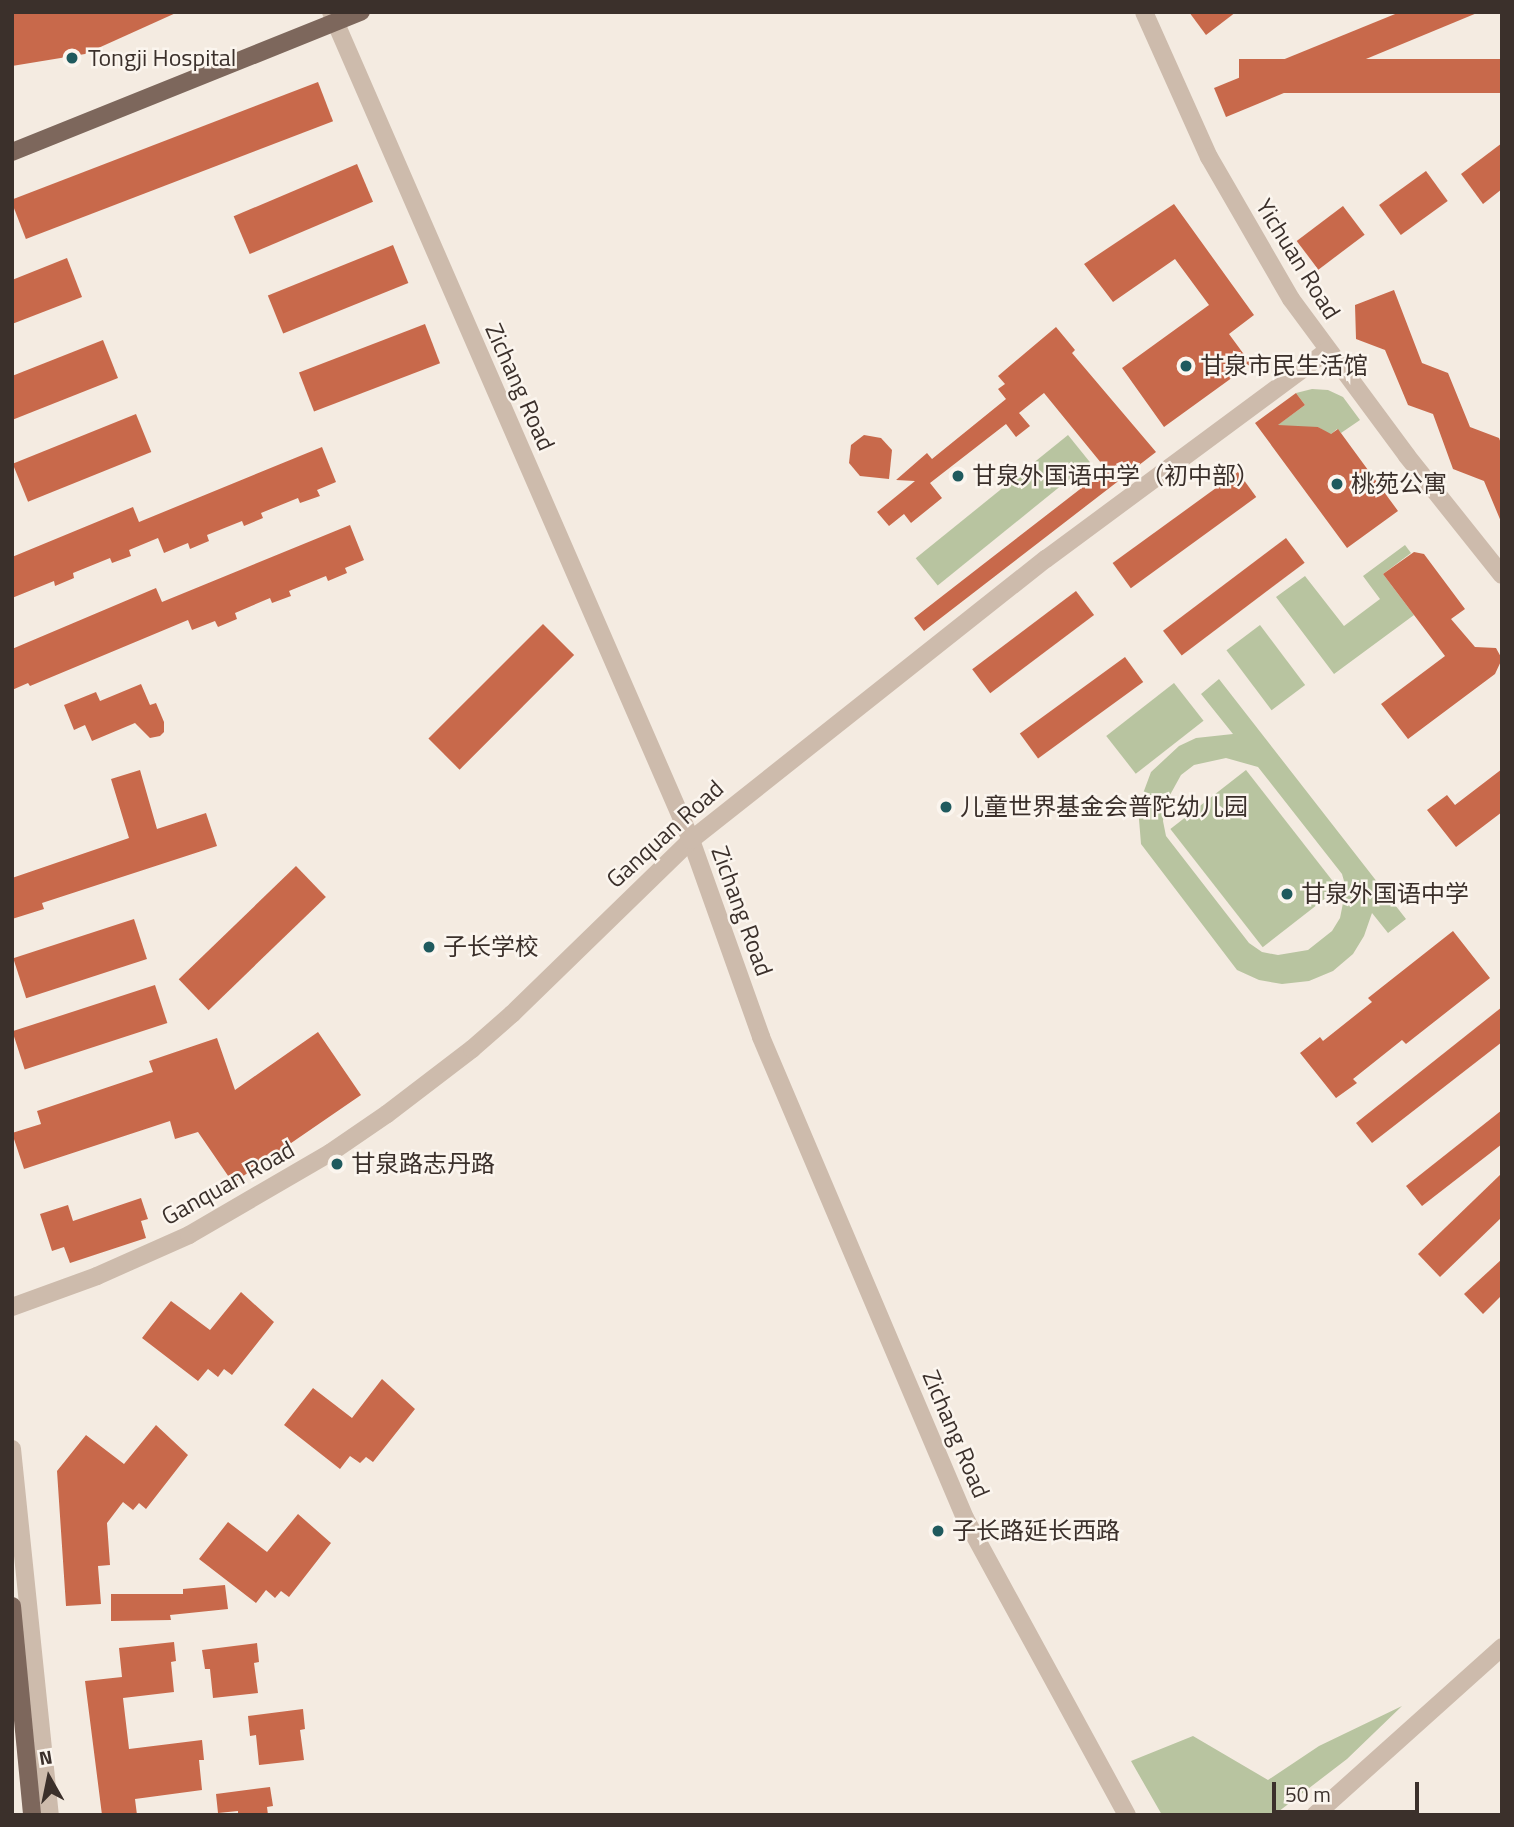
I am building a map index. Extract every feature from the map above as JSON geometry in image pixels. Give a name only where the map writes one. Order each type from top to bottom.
[{"type":"main road","points":[[12,152],[334,17],[361,12]]},
{"type":"main road","points":[[12,1606],[32,1815]]},
{"type":"street","name":"Yichuan Road","points":[[1144,12],[1177,91],[1216,170],[1291,299],[1327,351],[1502,575]]},
{"type":"street","name":"Zichang Road","points":[[334,17],[691,840],[761,1037],[965,1518],[1127,1815]]},
{"type":"street","name":"Ganquan Road","points":[[12,1307],[97,1276],[189,1234],[330,1153],[472,1049],[691,840],[1036,567],[1327,351]]},
{"type":"street","points":[[12,1449],[50,1815]]},
{"type":"street","points":[[1315,1815],[1502,1647]]},
{"type":"green space","points":[[1312,389],[1328,390],[1343,397],[1360,420],[1341,433],[1337,429],[1330,435],[1318,427],[1264,435],[1305,405],[1296,393]]},
{"type":"green space","points":[[1068,435],[1090,462],[938,586],[916,558]]},
{"type":"green space","points":[[1405,545],[1411,553],[1383,574],[1414,615],[1334,674],[1276,597],[1305,576],[1344,626],[1380,599],[1363,576]]},
{"type":"green space","points":[[1260,625],[1305,685],[1272,710],[1226,650]]},
{"type":"green space","points":[[1219,679],[1406,919],[1388,933],[1372,913],[1364,936],[1353,954],[1333,971],[1309,981],[1282,984],[1259,980],[1237,970],[1141,844],[1138,807],[1151,772],[1179,746],[1196,738],[1233,734],[1201,694]],"holes":[[[1226,758],[1258,767],[1342,874],[1346,888],[1340,918],[1332,931],[1308,950],[1278,955],[1262,952],[1249,943],[1166,836],[1163,821],[1165,804],[1181,775],[1194,765]]]},
{"type":"green space","points":[[1174,683],[1204,721],[1136,774],[1106,736]]},
{"type":"green space","points":[[1246,770],[1338,888],[1263,947],[1170,829]]},
{"type":"green space","points":[[1402,1706],[1347,1759],[1274,1815],[1162,1815],[1131,1761],[1193,1736],[1268,1780],[1319,1746]]},
{"type":"building","points":[[12,12],[178,12],[85,54],[12,66]]},
{"type":"building","points":[[1189,12],[1236,12],[1206,35]]},
{"type":"building","points":[[1400,12],[1477,13],[1226,117],[1214,88]]},
{"type":"building","points":[[1239,59],[1502,59],[1502,93],[1239,93]]},
{"type":"building","points":[[318,82],[333,121],[26,239],[12,199]]},
{"type":"building","points":[[1502,143],[1502,189],[1483,204],[1461,174]]},
{"type":"building","points":[[357,164],[373,202],[250,254],[234,216]]},
{"type":"building","points":[[1426,171],[1448,201],[1401,235],[1379,205]]},
{"type":"building","points":[[1174,204],[1254,315],[1229,334],[1251,364],[1164,427],[1122,368],[1209,305],[1175,259],[1113,302],[1084,264]]},
{"type":"building","points":[[1343,206],[1365,235],[1318,270],[1297,241]]},
{"type":"building","points":[[393,245],[408,283],[283,334],[268,296]]},
{"type":"building","points":[[67,258],[82,297],[12,324],[12,280]]},
{"type":"building","points":[[1394,290],[1422,363],[1448,373],[1470,427],[1499,438],[1502,446],[1502,524],[1484,481],[1453,469],[1433,414],[1408,405],[1385,350],[1356,339],[1355,305]]},
{"type":"building","points":[[425,324],[440,363],[314,412],[299,372]]},
{"type":"building","points":[[1056,327],[1075,350],[1072,353],[1156,452],[924,631],[914,618],[1106,469],[1044,393],[1019,413],[1030,426],[1016,437],[1006,424],[930,483],[942,498],[911,523],[904,514],[889,526],[877,512],[915,481],[896,480],[927,453],[932,459],[1006,399],[998,389],[1005,384],[998,376]]},
{"type":"building","points":[[103,340],[118,378],[12,420],[12,376]]},
{"type":"building","name":"桃苑公寓","points":[[1296,393],[1305,405],[1278,425],[1318,427],[1331,434],[1338,429],[1398,511],[1347,548],[1255,423]]},
{"type":"building","points":[[136,414],[151,452],[28,502],[13,464]]},
{"type":"building","points":[[864,435],[881,438],[892,450],[889,479],[860,476],[849,463],[851,445]]},
{"type":"building","points":[[322,447],[336,482],[317,490],[320,496],[300,503],[298,498],[261,513],[263,518],[244,526],[242,521],[207,535],[209,541],[190,549],[188,543],[164,553],[158,538],[129,550],[131,556],[112,563],[110,558],[73,573],[74,578],[55,586],[54,581],[12,598],[12,557],[133,507],[139,522]]},
{"type":"building","points":[[1238,472],[1256,497],[1131,588],[1113,563]]},
{"type":"building","points":[[350,525],[364,560],[345,568],[347,573],[328,581],[326,576],[289,591],[291,596],[272,603],[270,598],[235,613],[237,619],[218,627],[215,621],[192,630],[188,620],[30,686],[28,683],[12,690],[12,649],[156,588],[162,602]]},
{"type":"building","points":[[1286,538],[1305,563],[1182,655],[1163,631]]},
{"type":"building","points":[[1414,552],[1424,554],[1465,609],[1451,619],[1475,647],[1496,648],[1502,659],[1495,674],[1408,739],[1381,704],[1445,656],[1383,574]]},
{"type":"building","points":[[1076,591],[1094,615],[990,693],[972,669]]},
{"type":"building","points":[[543,624],[574,655],[460,770],[428,739]]},
{"type":"building","points":[[1125,657],[1143,682],[1038,758],[1020,733]]},
{"type":"building","points":[[141,684],[150,705],[156,703],[164,722],[164,732],[160,736],[150,738],[135,723],[92,741],[85,725],[74,730],[64,705],[96,692],[100,701]]},
{"type":"building","points":[[1502,769],[1502,812],[1456,847],[1427,810],[1447,795],[1455,805]]},
{"type":"building","points":[[140,770],[157,829],[206,813],[217,846],[42,903],[44,909],[12,919],[12,878],[129,838],[111,779]]},
{"type":"building","points":[[296,866],[326,897],[209,1010],[179,979]]},
{"type":"building","points":[[134,919],[147,959],[26,998],[13,958]]},
{"type":"building","points":[[1453,931],[1490,978],[1406,1044],[1402,1040],[1353,1079],[1357,1083],[1336,1098],[1300,1053],[1320,1037],[1323,1041],[1372,1002],[1368,998]]},
{"type":"building","points":[[155,985],[167,1023],[25,1069],[12,1031]]},
{"type":"building","points":[[1502,1007],[1502,1042],[1372,1143],[1356,1123]]},
{"type":"building","points":[[318,1032],[361,1095],[233,1183],[198,1132],[175,1139],[170,1121],[24,1169],[12,1133],[41,1124],[37,1111],[153,1072],[149,1061],[217,1038],[235,1090]]},
{"type":"building","points":[[1502,1110],[1502,1144],[1422,1206],[1406,1186]]},
{"type":"building","points":[[1502,1173],[1502,1217],[1440,1277],[1418,1254]]},
{"type":"building","points":[[141,1198],[148,1219],[141,1221],[146,1238],[70,1263],[64,1247],[52,1251],[40,1214],[68,1205],[73,1221]]},
{"type":"building","points":[[1502,1259],[1502,1295],[1483,1314],[1464,1294]]},
{"type":"building","points":[[241,1292],[274,1322],[232,1375],[224,1369],[218,1377],[208,1369],[198,1381],[142,1338],[171,1301],[210,1330]]},
{"type":"building","points":[[382,1379],[415,1409],[373,1462],[366,1457],[360,1463],[350,1456],[340,1469],[284,1425],[313,1388],[352,1418]]},
{"type":"building","points":[[156,1425],[188,1455],[146,1509],[139,1503],[133,1510],[123,1502],[107,1523],[110,1565],[98,1566],[101,1604],[66,1606],[57,1471],[86,1435],[124,1464]]},
{"type":"building","points":[[298,1514],[331,1543],[289,1597],[281,1591],[275,1598],[266,1590],[256,1603],[199,1559],[228,1522],[267,1552]]},
{"type":"building","points":[[225,1585],[228,1609],[170,1615],[171,1620],[111,1621],[111,1594],[183,1594],[183,1589]]},
{"type":"building","points":[[174,1642],[176,1661],[171,1662],[174,1692],[123,1698],[129,1749],[202,1740],[204,1760],[199,1760],[202,1790],[135,1799],[137,1815],[102,1815],[85,1681],[122,1677],[119,1648]]},
{"type":"building","points":[[257,1643],[259,1662],[254,1663],[258,1693],[213,1698],[210,1669],[205,1669],[202,1650]]},
{"type":"building","points":[[303,1709],[305,1729],[300,1730],[304,1760],[259,1765],[256,1735],[250,1736],[248,1716]]},
{"type":"building","points":[[270,1787],[273,1806],[267,1807],[268,1815],[238,1815],[238,1811],[218,1813],[216,1794]]},
{"type":"place","name":"Tongji Hospital","points":[[72,58]]},
{"type":"place","name":"甘泉市民生活馆","points":[[1186,366]]},
{"type":"place","name":"甘泉外国语中学（初中部）","points":[[958,476]]},
{"type":"place","name":"桃苑公寓","points":[[1337,484]]},
{"type":"place","name":"儿童世界基金会普陀幼儿园","points":[[946,807]]},
{"type":"place","name":"甘泉外国语中学","points":[[1287,894]]},
{"type":"place","name":"子长学校","points":[[429,947]]},
{"type":"place","name":"甘泉路志丹路","points":[[337,1164]]},
{"type":"place","name":"子长路延长西路","points":[[938,1531]]}]
